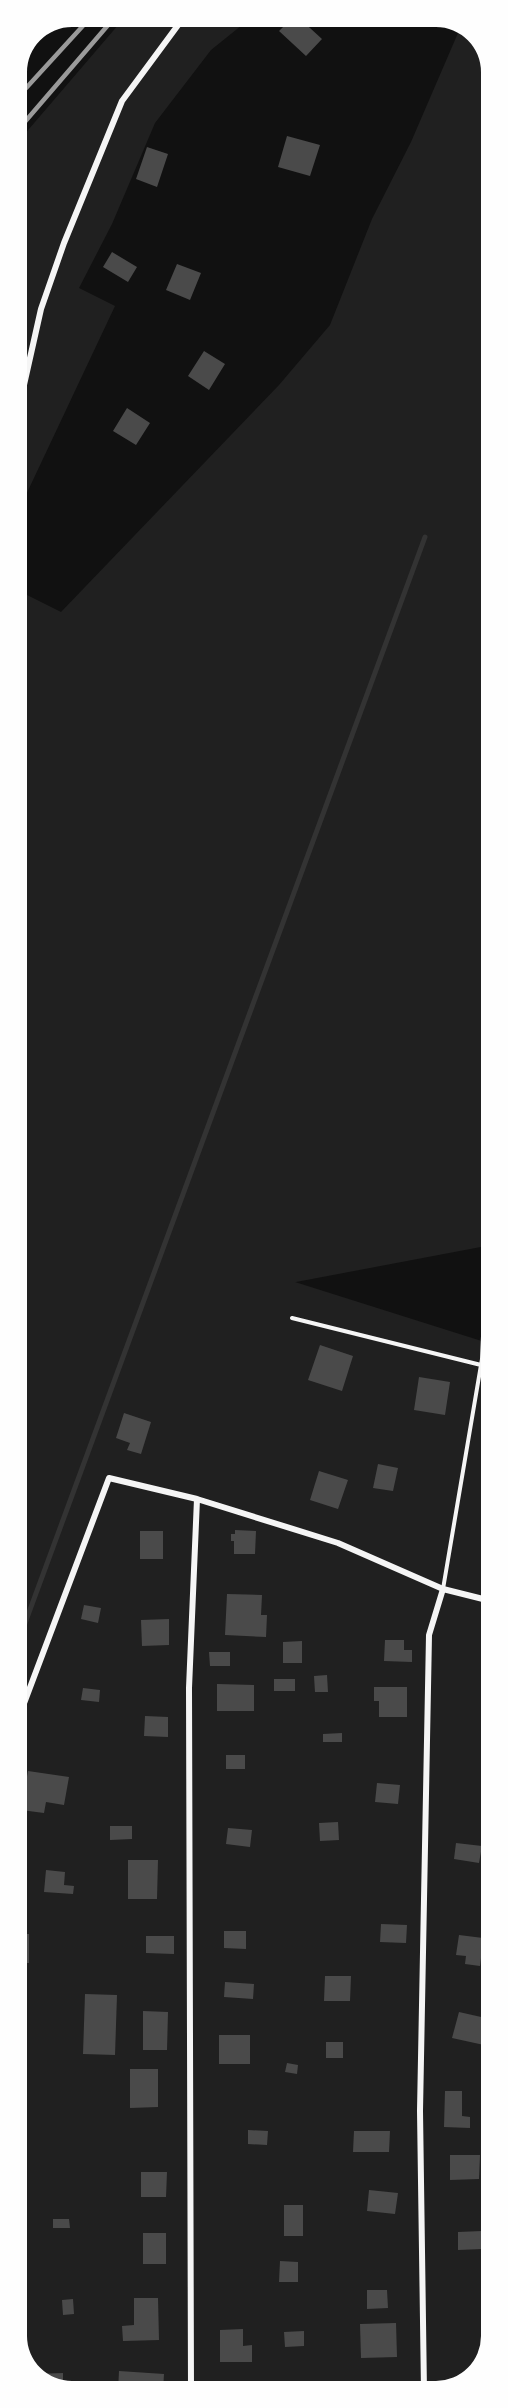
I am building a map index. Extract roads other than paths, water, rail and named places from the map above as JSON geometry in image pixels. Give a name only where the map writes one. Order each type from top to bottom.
[{"type":"street","points":[[27,371],[41,309],[64,243],[122,101],[177,27]]},
{"type":"street","points":[[27,1695],[109,1478],[197,1499],[338,1542],[443,1589],[481,1598]]},
{"type":"street","points":[[191,2381],[189,1688],[197,1499]]},
{"type":"street","points":[[424,2381],[420,2112],[429,1635],[443,1589]]},
{"type":"lane","points":[[292,1318],[481,1365],[443,1589]]},
{"type":"waterway","points":[[27,1618],[425,537]]},
{"type":"railway","points":[[27,87],[82,27]]},
{"type":"railway","points":[[27,119],[106,27]]}]
